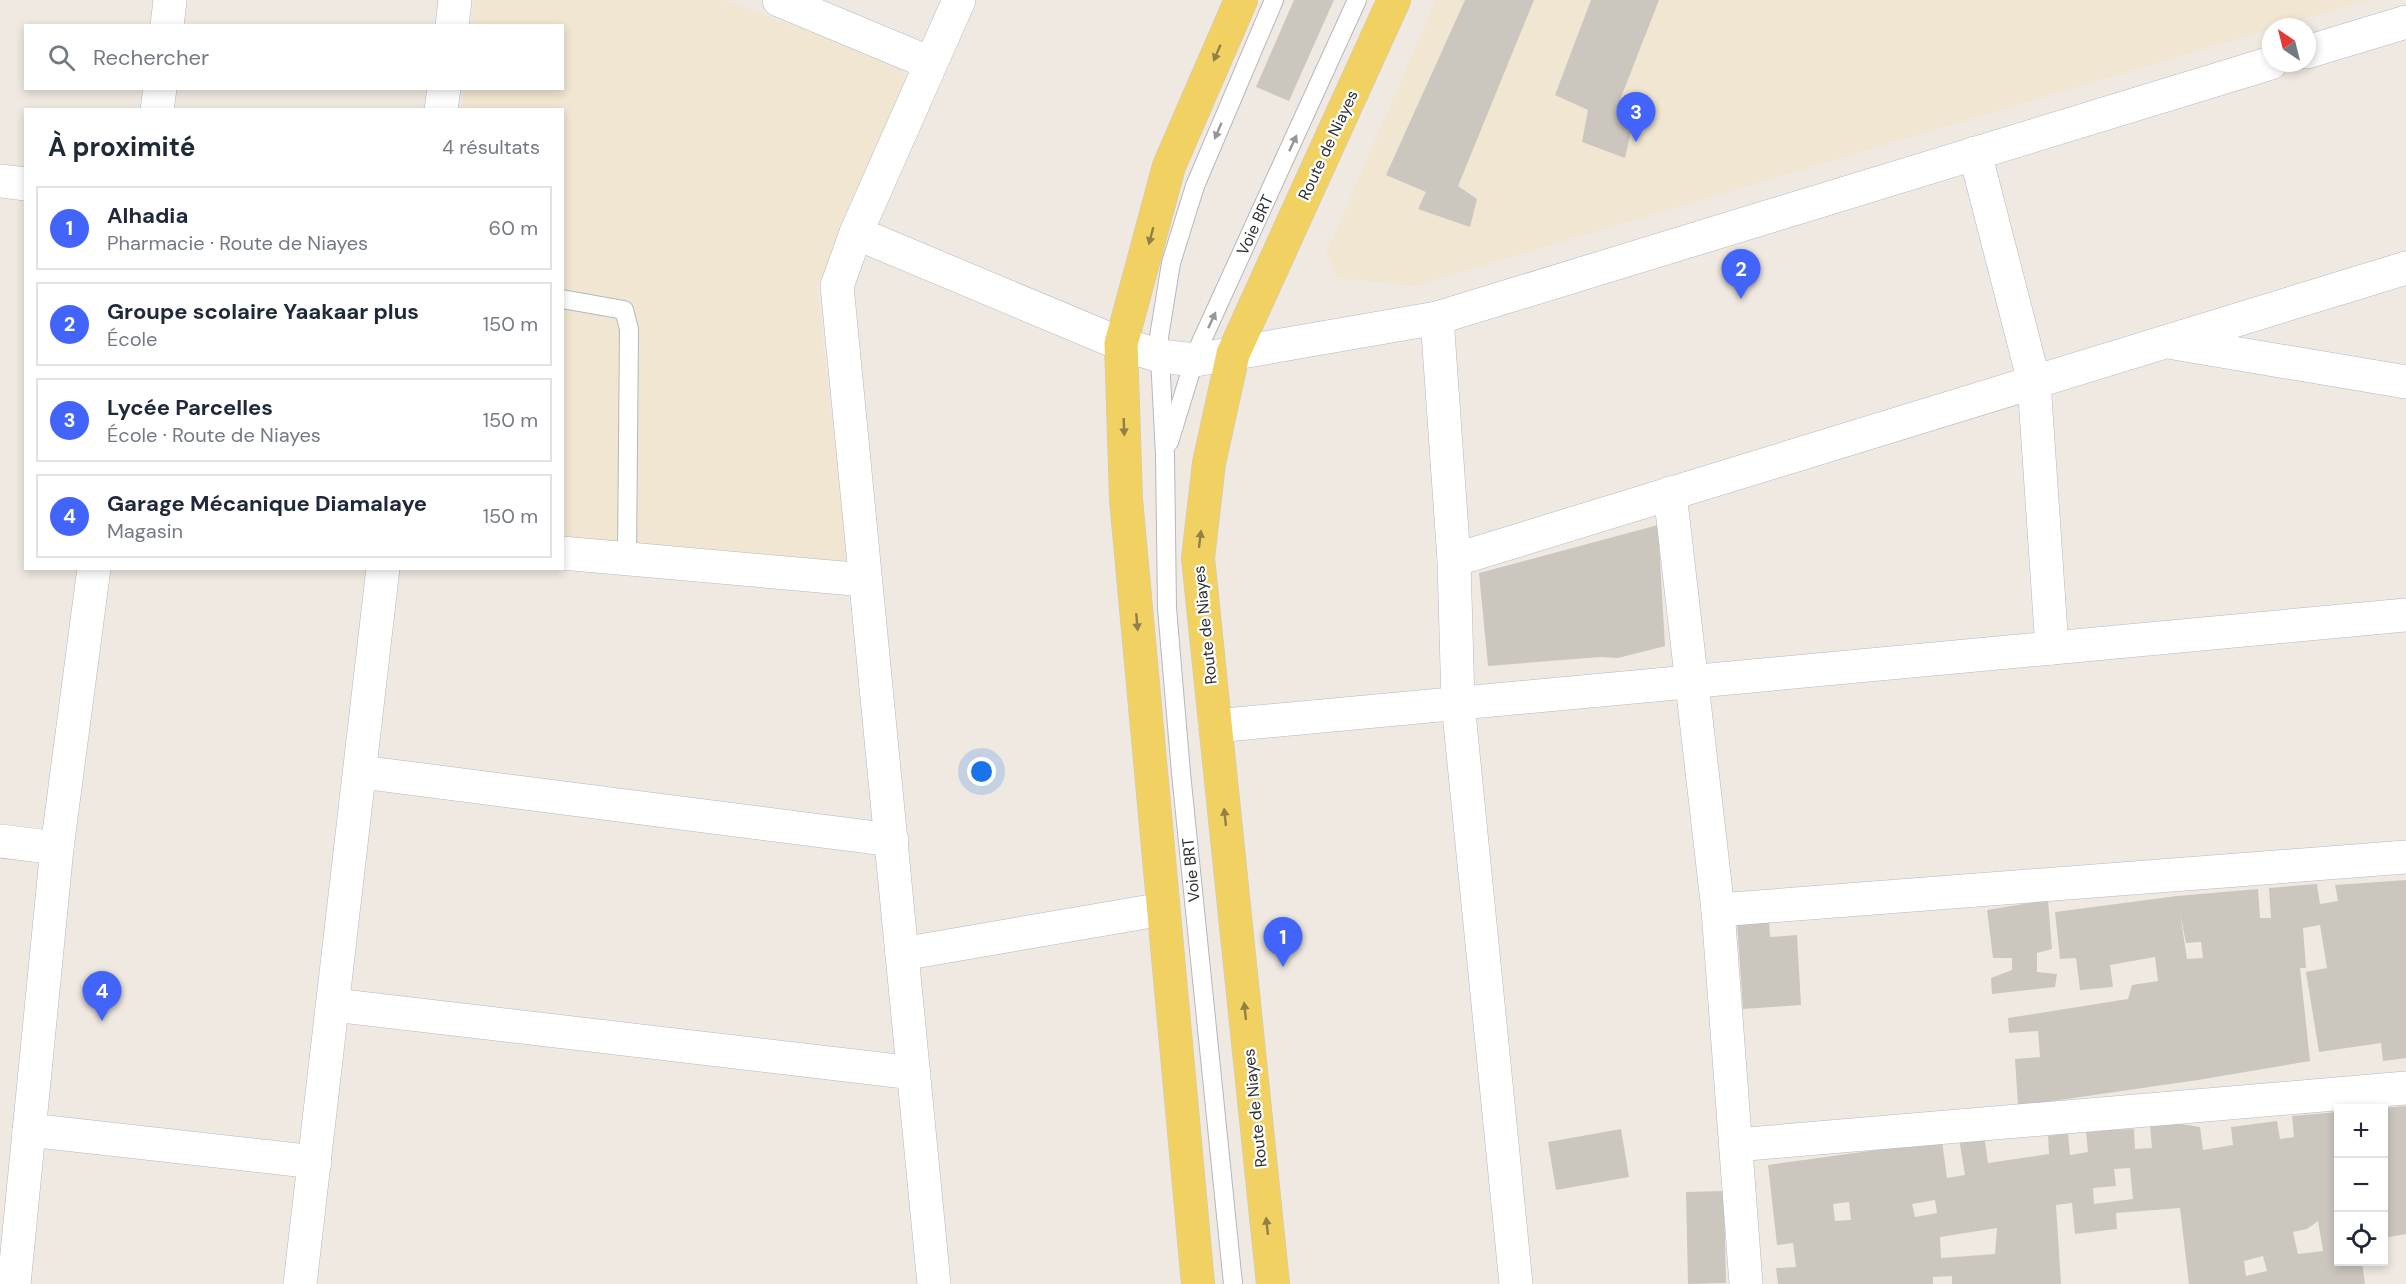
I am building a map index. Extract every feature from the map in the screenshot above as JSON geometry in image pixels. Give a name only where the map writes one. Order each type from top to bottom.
[{"type":"main road","points":[[1198,1284],[1126,499],[1121,344],[1169,166],[1241,0]]},
{"type":"main road","name":"Route de Niayes","points":[[1273,1284],[1198,558],[1207,474],[1233,354],[1394,0]]},
{"type":"street","points":[[167,24],[170,0]]},
{"type":"street","points":[[452,24],[455,0]]},
{"type":"street","points":[[779,0],[930,63]]},
{"type":"street","points":[[934,1284],[837,286],[856,233],[959,0]]},
{"type":"street","points":[[2316,49],[2406,22]]},
{"type":"street","points":[[856,233],[1121,344],[1160,356],[1195,360],[1437,318],[2262,66]]},
{"type":"street","points":[[157,108],[160,90]]},
{"type":"street","points":[[441,108],[444,90]]},
{"type":"street","points":[[1975,153],[2034,382],[2052,648]]},
{"type":"street","points":[[0,181],[24,184]]},
{"type":"street","points":[[1454,560],[2406,268]]},
{"type":"street","points":[[1437,318],[1454,560],[1458,704],[1516,1284]]},
{"type":"street","points":[[2166,342],[2406,382]]},
{"type":"street","points":[[1670,493],[1718,910],[1746,1284]]},
{"type":"street","points":[[564,553],[865,580]]},
{"type":"street","points":[[14,1284],[57,848],[94,570]]},
{"type":"street","points":[[300,1284],[383,570]]},
{"type":"street","points":[[1215,726],[2406,615]]},
{"type":"street","points":[[361,772],[892,840]]},
{"type":"street","points":[[0,841],[57,848]]},
{"type":"street","points":[[1718,910],[2406,857]]},
{"type":"street","points":[[902,954],[1163,909]]},
{"type":"street","points":[[334,1005],[914,1073]]},
{"type":"street","points":[[1736,1145],[2406,1088]]},
{"type":"street","points":[[29,1130],[315,1162]]},
{"type":"lane","name":"Voie BRT","points":[[1233,1284],[1181,773],[1167,608],[1165,455],[1159,337],[1171,262],[1195,186],[1274,0]]},
{"type":"lane","name":"Voie BRT","points":[[1165,455],[1195,360],[1357,0]]},
{"type":"lane","points":[[564,299],[624,310],[629,329],[627,558]]},
{"type":"shaded area","points":[[474,0],[724,0],[899,65],[907,86],[817,287],[848,559],[830,572],[564,538],[564,108],[461,108],[464,90],[564,90],[564,24],[471,24]]},
{"type":"shaded area","points":[[1436,0],[2368,0],[2308,18],[2262,18],[2262,32],[1415,286],[1338,278],[1326,254]]},
{"type":"building","points":[[1294,0],[1334,0],[1289,101],[1256,87]]},
{"type":"building","points":[[1465,0],[1534,0],[1458,186],[1477,199],[1470,227],[1418,209],[1426,192],[1386,175]]},
{"type":"building","points":[[1591,0],[1659,0],[1616,110],[1633,122],[1625,158],[1582,142],[1588,110],[1555,95]]},
{"type":"building","points":[[1658,525],[1665,646],[1618,658],[1600,657],[1488,666],[1479,573]]},
{"type":"building","points":[[2406,880],[2406,1058],[2383,1061],[2381,1043],[2319,1052],[2306,972],[2327,968],[2320,925],[2303,928],[2306,968],[2300,968],[2310,1061],[2018,1106],[2015,1059],[2040,1057],[2038,1031],[2009,1033],[2008,1018],[2128,999],[2132,985],[2158,981],[2155,957],[2110,965],[2113,987],[2080,990],[2076,958],[2060,959],[2055,912],[2177,896],[2258,889],[2260,918],[2271,918],[2269,888],[2317,884],[2320,904],[2338,901],[2335,885]],"holes":[[[2180,913],[2186,943],[2201,942],[2203,958],[2187,959]]]},
{"type":"building","points":[[2048,900],[2052,949],[2037,953],[2037,972],[2057,974],[2055,987],[1992,994],[1991,978],[2012,970],[2012,958],[1993,958],[1987,910]]},
{"type":"building","points":[[1769,920],[1770,937],[1797,935],[1801,1005],[1743,1009],[1737,922]]},
{"type":"building","points":[[2406,1106],[2406,1234],[2388,1237],[2388,1158],[2388,1108]]},
{"type":"building","points":[[2334,1112],[2334,1266],[2363,1266],[2365,1284],[2189,1284],[2180,1208],[2116,1213],[2117,1229],[2075,1234],[2072,1203],[2056,1205],[2061,1284],[1952,1284],[1952,1276],[1933,1277],[1933,1284],[1778,1284],[1776,1268],[1796,1267],[1793,1243],[1777,1245],[1768,1165],[1942,1141],[1947,1178],[1965,1175],[1959,1139],[1984,1135],[1988,1163],[2049,1154],[2048,1136],[2068,1133],[2070,1155],[2088,1152],[2086,1132],[2134,1129],[2135,1149],[2152,1148],[2150,1125],[2174,1123],[2200,1127],[2203,1150],[2233,1145],[2231,1127],[2277,1121],[2280,1139],[2294,1137],[2292,1116]],"holes":[[[2130,1168],[2133,1199],[2094,1204],[2093,1188],[2116,1186],[2114,1169]],[[1935,1200],[1937,1213],[1915,1217],[1912,1204]],[[1849,1202],[1851,1220],[1835,1221],[1833,1204]],[[2318,1221],[2323,1251],[2298,1254],[2293,1232],[2307,1229]],[[1997,1228],[1995,1254],[1941,1258],[1940,1237]],[[2263,1256],[2267,1271],[2246,1276],[2244,1261]]]},
{"type":"building","points":[[1621,1129],[1629,1177],[1556,1190],[1548,1142]]},
{"type":"building","points":[[1724,1191],[1726,1283],[1688,1284],[1686,1192]]},
{"type":"place","name":"Lycée Parcelles","points":[[1636,142]]},
{"type":"place","name":"Groupe scolaire Yaakaar plus","points":[[1741,299]]},
{"type":"place","name":"Alhadia","points":[[1283,967]]},
{"type":"place","name":"Garage Mécanique Diamalaye","points":[[102,1021]]}]
